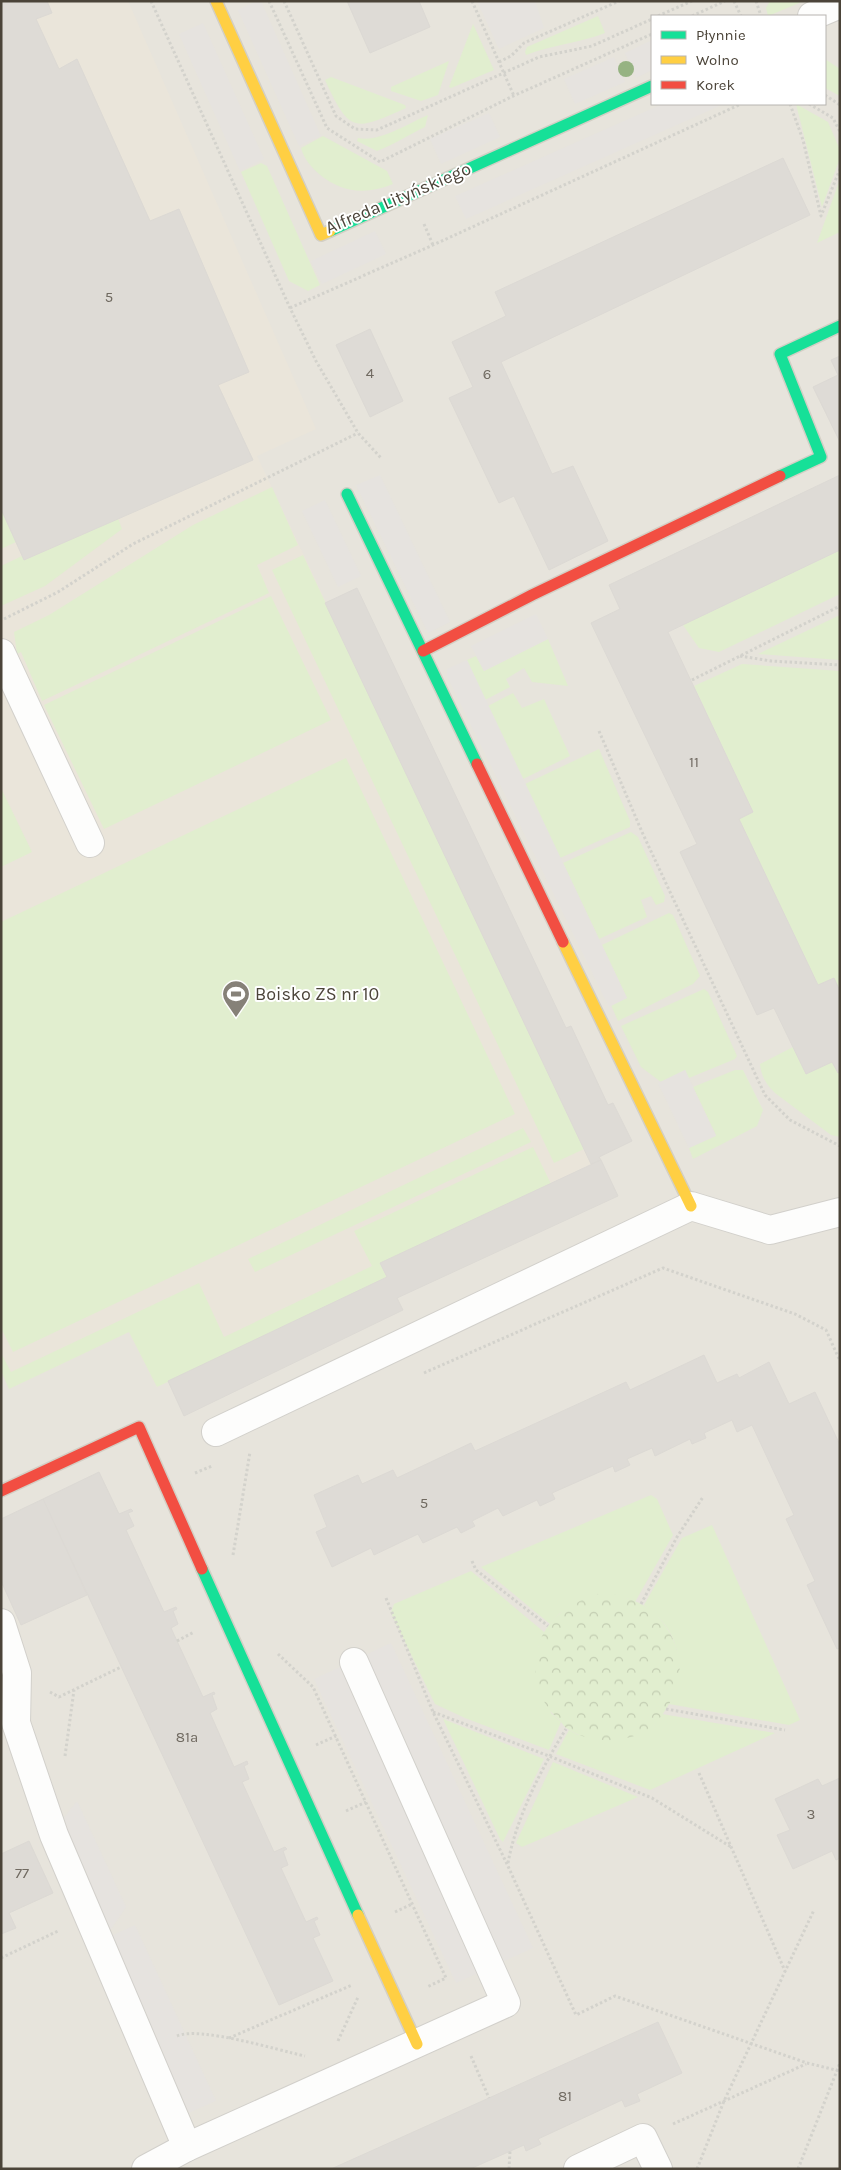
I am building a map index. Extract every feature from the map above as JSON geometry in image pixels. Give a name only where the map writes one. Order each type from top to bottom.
[{"type":"street","name":"Alfreda Lityńskiego","points":[[216,1],[321,235],[651,86]]},
{"type":"street","points":[[814,15],[840,4]]},
{"type":"street","points":[[423,650],[532,595],[821,457],[780,354],[840,326]]},
{"type":"street","points":[[347,494],[691,1206]]},
{"type":"street","points":[[1,653],[90,843]]},
{"type":"street","points":[[216,1432],[691,1206],[770,1230],[840,1212]]},
{"type":"street","points":[[1,1491],[139,1427],[249,1677],[417,2044]]},
{"type":"street","points":[[1,1623],[17,1673],[16,1723],[54,1835],[187,2147]]},
{"type":"street","points":[[146,2169],[187,2147],[506,2003],[354,1662]]},
{"type":"street","points":[[578,2169],[643,2138],[658,2169]]},
{"type":"path","points":[[151,1],[290,308],[316,361],[358,433],[382,458]]},
{"type":"path","points":[[269,1],[327,128],[380,162],[514,96],[651,34]]},
{"type":"path","points":[[284,1],[336,116],[356,129],[377,130],[539,57],[592,46],[651,19]]},
{"type":"path","points":[[472,1],[514,96]]},
{"type":"path","points":[[499,62],[511,56],[524,43],[619,1]]},
{"type":"path","points":[[660,15],[692,1]]},
{"type":"path","points":[[694,15],[725,1]]},
{"type":"path","points":[[734,1],[741,15]]},
{"type":"path","points":[[756,1],[761,15]]},
{"type":"path","points":[[826,96],[840,105]]},
{"type":"path","points":[[290,308],[433,246],[739,105]]},
{"type":"path","points":[[790,105],[804,140],[820,216],[840,169]]},
{"type":"path","points":[[811,105],[833,118],[840,132]]},
{"type":"path","points":[[1,621],[58,592],[132,544],[358,433]]},
{"type":"path","points":[[692,680],[840,606]]},
{"type":"path","points":[[740,656],[771,661],[840,665]]},
{"type":"path","points":[[599,731],[642,832],[766,1095],[790,1120],[840,1146]]},
{"type":"path","points":[[421,1375],[663,1268],[795,1314],[826,1330],[840,1361]]},
{"type":"path","points":[[833,1347],[840,1349]]},
{"type":"path","points":[[232,1562],[251,1450],[242,1453]]},
{"type":"path","points":[[165,1486],[216,1464]]},
{"type":"path","points":[[641,1604],[677,1537],[703,1497]]},
{"type":"path","points":[[472,1561],[476,1570],[548,1626]]},
{"type":"path","points":[[386,1598],[433,1712],[507,1864],[576,2014],[615,1996],[806,2063],[838,2071]]},
{"type":"path","points":[[277,1654],[313,1687],[446,1978],[397,2000]]},
{"type":"path","points":[[17,1673],[59,1697],[121,1667]]},
{"type":"path","points":[[666,1709],[785,1730]]},
{"type":"path","points":[[433,1712],[652,1798],[731,1847]]},
{"type":"path","points":[[507,1864],[512,1840],[549,1756],[566,1729]]},
{"type":"path","points":[[699,1773],[785,1972]]},
{"type":"path","points":[[696,2169],[724,2101],[814,1910]]},
{"type":"path","points":[[228,2038],[356,1983]]},
{"type":"path","points":[[338,2042],[362,1988]]},
{"type":"path","points":[[458,2025],[489,2098]]},
{"type":"path","points":[[146,2051],[185,2032],[228,2038],[310,2057]]},
{"type":"path","points":[[643,2138],[806,2063]]},
{"type":"path","points":[[798,2169],[840,2063]]},
{"type":"path","points":[[508,2169],[510,2151]]},
{"type":"shaded area","points":[[1,1],[840,1],[840,2169],[1,2169]]},
{"type":"shaded area","points":[[1,1],[128,1],[316,429],[257,456],[591,1164],[381,1264],[387,1277],[157,1387],[129,1332],[9,1389],[1,1371]]},
{"type":"shaded area","points":[[256,1],[261,1],[321,136],[299,146],[238,10]]},
{"type":"shaded area","points":[[477,1],[535,1],[544,28],[499,49]]},
{"type":"shaded area","points":[[203,23],[264,159],[240,171],[179,34]]},
{"type":"shaded area","points":[[651,40],[651,70],[636,78],[625,53]]},
{"type":"shaded area","points":[[614,57],[625,82],[575,104],[564,79]]},
{"type":"shaded area","points":[[660,105],[722,105],[466,219],[455,196]]},
{"type":"shaded area","points":[[489,113],[500,137],[441,164],[430,139]]},
{"type":"shaded area","points":[[375,231],[386,254],[322,284],[311,261]]},
{"type":"shaded area","points":[[380,475],[450,622],[428,633],[356,485]]},
{"type":"shaded area","points":[[325,500],[361,576],[338,587],[302,511]]},
{"type":"shaded area","points":[[536,614],[548,639],[484,671],[471,646]]},
{"type":"shaded area","points":[[467,660],[627,998],[609,1007],[447,676],[447,669]]},
{"type":"shaded area","points":[[685,1070],[716,1136],[689,1148],[658,1083]]},
{"type":"shaded area","points":[[391,1643],[533,1948],[456,1983],[314,1679]]},
{"type":"shaded area","points":[[77,1801],[126,1907],[107,1935],[60,1823]]},
{"type":"shaded area","points":[[135,1925],[216,2101],[189,2113],[108,1937]]},
{"type":"green space","points":[[770,1],[804,1],[770,15],[768,15],[766,8]]},
{"type":"green space","points":[[598,16],[605,33],[526,55],[527,47]]},
{"type":"green space","points":[[473,24],[494,70],[451,88],[449,87]]},
{"type":"green space","points":[[826,60],[840,69],[840,96],[826,89]]},
{"type":"green space","points":[[449,61],[438,95],[421,101],[391,91],[391,87]]},
{"type":"green space","points":[[331,77],[405,105],[406,108],[375,121],[355,123],[348,119],[334,98],[325,80]]},
{"type":"green space","points":[[796,105],[828,122],[840,150],[840,158],[822,207]]},
{"type":"green space","points":[[428,115],[425,127],[377,151],[357,141],[358,138],[375,138],[384,135]]},
{"type":"green space","points":[[323,136],[387,171],[393,184],[373,190],[354,190],[336,185],[319,174],[304,156],[301,148]]},
{"type":"green space","points":[[261,163],[267,166],[320,285],[308,291],[289,281],[241,172]]},
{"type":"green space","points":[[840,179],[840,232],[817,243]]},
{"type":"green space","points":[[272,487],[298,545],[257,565],[269,593],[42,701],[21,652],[17,654],[14,632],[49,615],[193,525]]},
{"type":"green space","points":[[1,509],[16,542],[1,549]]},
{"type":"green space","points":[[118,518],[122,529],[45,586],[1,606],[1,566],[22,556],[24,560]]},
{"type":"green space","points":[[840,550],[840,594],[719,652],[699,648],[683,625]]},
{"type":"green space","points":[[303,555],[584,1149],[554,1163],[272,570]]},
{"type":"green space","points":[[271,596],[331,720],[104,829],[44,705]]},
{"type":"green space","points":[[840,615],[840,660],[758,654]]},
{"type":"green space","points":[[548,639],[568,686],[532,682],[524,668],[506,679],[510,687],[485,700],[467,660],[476,656],[484,671]]},
{"type":"green space","points":[[742,664],[840,671],[840,991],[833,978],[818,985],[739,819],[753,812],[694,686]]},
{"type":"green space","points":[[513,693],[522,708],[544,699],[570,756],[523,779],[488,706]]},
{"type":"green space","points":[[599,749],[630,821],[630,827],[560,858],[525,784]]},
{"type":"green space","name":"Boisko ZS nr 10","points":[[346,758],[515,1114],[13,1352],[1,1328],[1,922]]},
{"type":"green space","points":[[1,788],[32,852],[1,867]]},
{"type":"green space","points":[[631,832],[638,837],[665,896],[664,902],[656,905],[651,896],[641,900],[647,917],[599,939],[563,863]]},
{"type":"green space","points":[[669,913],[673,915],[700,976],[693,984],[618,1021],[611,1005],[627,998],[602,945]]},
{"type":"green space","points":[[704,989],[708,992],[737,1056],[735,1059],[689,1078],[685,1070],[661,1082],[641,1067],[621,1026]]},
{"type":"green space","points":[[793,1047],[806,1074],[832,1062],[838,1073],[840,1072],[840,1137],[831,1135],[775,1093],[764,1080],[760,1064]]},
{"type":"green space","points":[[735,1070],[743,1070],[763,1110],[757,1126],[693,1159],[689,1148],[716,1135],[693,1087]]},
{"type":"green space","points":[[523,1128],[531,1142],[255,1272],[248,1259]]},
{"type":"green space","points":[[533,1147],[551,1184],[381,1264],[387,1277],[157,1387],[129,1332],[9,1389],[1,1371],[1,1353],[11,1372],[199,1283],[224,1337],[372,1266],[354,1231]]},
{"type":"green space","points":[[651,1495],[657,1499],[673,1535],[635,1602],[627,1598],[560,1613],[550,1624],[481,1567]]},
{"type":"green space","points":[[712,1525],[800,1720],[789,1725],[669,1704],[674,1694],[679,1672],[677,1650],[668,1629],[644,1605],[682,1538]]},
{"type":"green space","points":[[471,1571],[544,1632],[538,1648],[551,1713],[561,1722],[549,1750],[465,1718],[435,1704],[391,1613],[394,1604]]},
{"type":"green space","points":[[603,1592],[633,1600],[654,1613],[670,1633],[679,1659],[678,1685],[662,1715],[654,1725],[645,1731],[623,1739],[600,1740],[588,1738],[565,1727],[544,1701],[536,1680],[537,1650],[549,1625],[560,1613],[573,1604]]},
{"type":"green space","points":[[662,1714],[775,1733],[650,1790],[556,1754],[569,1730],[578,1735],[654,1725]]},
{"type":"green space","points":[[443,1719],[544,1759],[503,1842],[500,1839]]},
{"type":"green space","points":[[553,1762],[638,1797],[522,1847],[516,1843]]},
{"type":"building","points":[[1,1],[47,1],[52,13],[36,19],[59,69],[77,59],[150,221],[179,209],[249,372],[218,385],[253,460],[24,560],[1,509]]},
{"type":"building","points":[[347,1],[419,1],[430,27],[370,53]]},
{"type":"building","points":[[783,158],[810,215],[501,362],[552,474],[573,466],[608,541],[549,570],[514,496],[499,503],[449,398],[473,387],[452,342],[506,316],[495,292]]},
{"type":"building","points":[[370,329],[403,401],[370,417],[336,345]]},
{"type":"building","points":[[840,356],[840,442],[813,387],[838,375],[831,360]]},
{"type":"building","points":[[840,475],[840,550],[668,632],[753,812],[739,819],[818,985],[834,978],[840,991],[840,1072],[838,1073],[832,1062],[806,1074],[774,1008],[757,1015],[680,852],[697,844],[591,623],[620,609],[609,585]]},
{"type":"building","points":[[357,588],[566,1028],[571,1026],[608,1105],[613,1103],[632,1141],[599,1157],[601,1160],[591,1164],[325,603]]},
{"type":"building","points":[[601,1160],[618,1196],[397,1298],[403,1310],[184,1416],[168,1381],[387,1277],[380,1263]]},
{"type":"building","points":[[704,1355],[717,1383],[737,1374],[739,1378],[769,1362],[789,1404],[815,1392],[840,1445],[840,1648],[837,1649],[807,1585],[815,1581],[786,1519],[794,1515],[752,1425],[737,1432],[732,1420],[704,1433],[706,1438],[692,1444],[690,1439],[655,1456],[652,1448],[627,1459],[630,1465],[615,1472],[613,1466],[552,1493],[555,1499],[540,1506],[537,1500],[503,1516],[498,1508],[472,1521],[475,1526],[461,1533],[457,1527],[423,1543],[418,1534],[374,1555],[371,1548],[332,1567],[316,1532],[327,1527],[314,1495],[358,1475],[362,1484],[393,1470],[397,1478],[471,1443],[475,1451],[626,1382],[630,1390]]},
{"type":"building","points":[[99,1472],[119,1514],[131,1509],[133,1511],[128,1513],[134,1526],[126,1530],[164,1612],[176,1607],[177,1609],[173,1611],[178,1624],[171,1628],[203,1697],[214,1692],[215,1694],[212,1695],[217,1709],[210,1713],[234,1767],[247,1761],[248,1764],[244,1766],[249,1779],[242,1782],[274,1852],[285,1847],[287,1849],[283,1851],[288,1865],[281,1868],[306,1922],[317,1917],[318,1919],[314,1921],[320,1935],[313,1938],[333,1981],[279,2005],[43,1499]]},
{"type":"building","points":[[43,1499],[87,1595],[21,1625],[1,1581],[1,1519]]},
{"type":"building","points":[[840,1778],[840,1858],[836,1860],[832,1851],[793,1869],[777,1835],[790,1830],[775,1799],[818,1779],[822,1786]]},
{"type":"building","points":[[29,1841],[53,1893],[9,1913],[16,1928],[1,1934],[1,1854]]},
{"type":"building","points":[[658,2022],[682,2073],[637,2094],[640,2101],[625,2107],[622,2100],[538,2139],[541,2144],[526,2151],[524,2145],[470,2169],[331,2169]]},
{"type":"traffic: fast","points":[[330,231],[651,86]]},
{"type":"traffic: fast","points":[[780,476],[821,457],[780,354],[840,326]]},
{"type":"traffic: fast","points":[[347,494],[477,764]]},
{"type":"traffic: fast","points":[[202,1569],[358,1915]]},
{"type":"traffic: slow","points":[[216,1],[321,235],[330,231]]},
{"type":"traffic: slow","points":[[563,942],[691,1206]]},
{"type":"traffic: slow","points":[[358,1915],[417,2044]]},
{"type":"traffic: jam","points":[[423,651],[532,595],[780,476]]},
{"type":"traffic: jam","points":[[477,764],[563,942]]},
{"type":"traffic: jam","points":[[1,1491],[139,1427],[202,1569]]},
{"type":"place","name":"Boisko ZS nr 10","points":[[236,1018]]}]
